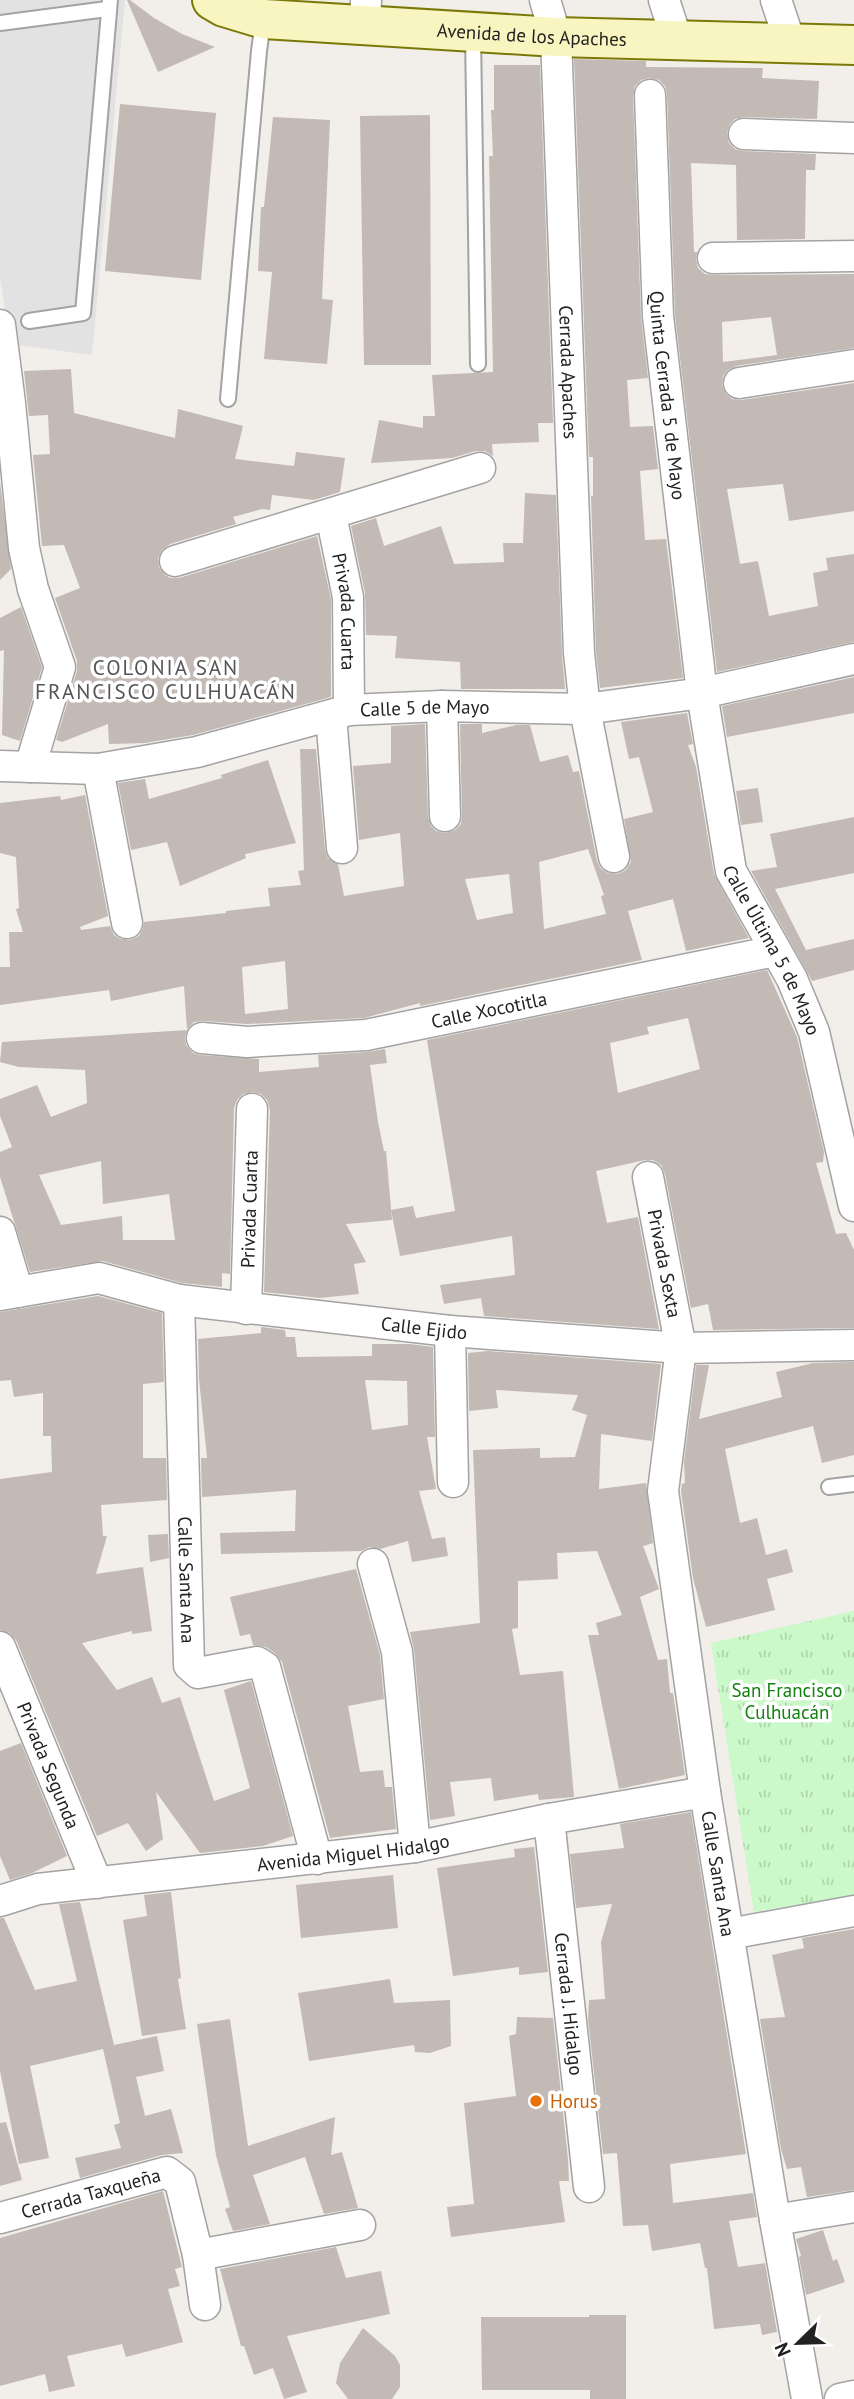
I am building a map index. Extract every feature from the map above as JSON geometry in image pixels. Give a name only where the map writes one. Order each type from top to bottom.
[{"type":"street","name":"Avenida de los Apaches","points":[[212,0],[224,7],[264,19],[365,13],[473,33],[854,45]]},
{"type":"street","name":"Cerrada Apaches","points":[[545,0],[556,37],[579,653],[584,709],[614,857]]},
{"type":"street","points":[[664,0],[677,40]]},
{"type":"street","points":[[776,0],[790,42]]},
{"type":"street","name":"Quinta Cerrada 5 de Mayo","points":[[650,95],[658,317],[702,693]]},
{"type":"street","points":[[744,134],[854,138]]},
{"type":"street","points":[[713,258],[854,256]]},
{"type":"street","points":[[14,323],[10,403],[24,548],[33,589],[60,667],[30,767]]},
{"type":"street","points":[[739,383],[854,365]]},
{"type":"street","points":[[175,561],[480,468]]},
{"type":"street","name":"Privada Cuarta","points":[[331,515],[348,597],[340,713],[342,848]]},
{"type":"street","name":"Calle 5 de Mayo","points":[[0,766],[98,769],[197,752],[340,713],[442,706],[584,709],[702,693],[854,659]]},
{"type":"street","name":"Calle Última 5 de Mayo","points":[[702,693],[731,871],[792,979],[814,1032],[854,1206]]},
{"type":"street","points":[[442,706],[445,816]]},
{"type":"street","points":[[98,769],[127,923]]},
{"type":"street","name":"Calle Xocotitla","points":[[202,1038],[247,1042],[366,1035],[775,951]]},
{"type":"street","name":"Privada Cuarta","points":[[246,1308],[252,1109]]},
{"type":"street","name":"Privada Sexta","points":[[648,1177],[681,1348]]},
{"type":"street","points":[[0,1232],[9,1293]]},
{"type":"street","name":"Calle Ejido","points":[[9,1293],[99,1278],[179,1300],[450,1331],[681,1348],[854,1345]]},
{"type":"street","name":"Calle Santa Ana","points":[[179,1300],[189,1665],[198,1673],[257,1662],[265,1667],[317,1859]]},
{"type":"street","points":[[450,1331],[453,1482]]},
{"type":"street","name":"Calle Santa Ana","points":[[681,1348],[663,1491],[705,1792],[807,2399]]},
{"type":"street","points":[[373,1564],[397,1652],[415,1847]]},
{"type":"street","name":"Privada Segunda","points":[[0,1647],[97,1883]]},
{"type":"street","name":"Avenida Miguel Hidalgo","points":[[0,1901],[38,1889],[415,1847],[549,1819],[705,1792]]},
{"type":"street","name":"Cerrada J. Hidalgo","points":[[549,1819],[589,2187]]},
{"type":"street","points":[[729,1934],[854,1911]]},
{"type":"street","name":"Cerrada Taxqueña","points":[[0,2218],[167,2172],[180,2182],[198,2255],[205,2305]]},
{"type":"street","points":[[775,2220],[854,2207]]},
{"type":"street","points":[[198,2255],[360,2225]]},
{"type":"street","points":[[840,2399],[854,2396]]},
{"type":"lane","points":[[0,23],[108,5],[83,313],[14,323]]},
{"type":"lane","points":[[228,399],[264,19]]},
{"type":"lane","points":[[473,33],[478,364]]},
{"type":"lane","points":[[829,1487],[854,1484]]},
{"type":"green space","name":"San Francisco Culhuacán","points":[[854,1611],[854,1896],[754,1912],[711,1643]]},
{"type":"shaded area","points":[[0,0],[125,0],[92,355],[10,344],[0,276]]},
{"type":"building","points":[[127,0],[182,34],[215,47],[158,72]]},
{"type":"building","points":[[574,59],[646,61],[646,67],[763,68],[762,78],[819,81],[817,119],[744,117],[735,119],[727,133],[729,143],[735,149],[743,151],[816,154],[815,170],[806,170],[805,239],[737,240],[736,165],[691,163],[694,252],[697,252],[698,268],[705,274],[854,274],[854,348],[736,366],[723,376],[722,385],[732,399],[741,400],[854,383],[854,511],[789,521],[783,484],[727,489],[740,564],[758,561],[769,616],[818,606],[813,573],[828,570],[826,558],[854,554],[854,642],[717,672],[675,315],[667,94],[665,86],[659,80],[649,78],[641,80],[635,86],[633,96],[641,317],[648,378],[627,380],[630,427],[653,426],[658,469],[640,471],[645,540],[666,539],[683,678],[600,688],[596,652],[591,496],[593,457],[589,457]],"holes":[[[771,317],[777,355],[723,362],[722,322]]]},
{"type":"building","points":[[494,65],[540,65],[553,423],[538,423],[539,442],[492,444],[493,456],[485,451],[476,451],[452,458],[371,463],[379,420],[423,428],[423,416],[435,416],[432,375],[493,372],[489,156],[493,156],[491,110],[494,110]]},
{"type":"building","points":[[120,104],[216,113],[201,280],[105,271]]},
{"type":"building","points":[[430,115],[431,365],[364,365],[360,116]]},
{"type":"building","points":[[273,117],[330,120],[322,299],[333,300],[327,364],[264,359],[272,272],[258,271],[261,207],[264,207]]},
{"type":"building","points":[[71,369],[74,413],[175,438],[178,409],[243,426],[235,459],[294,466],[296,452],[345,458],[340,492],[314,500],[272,495],[270,510],[262,509],[233,517],[236,524],[170,544],[162,550],[158,558],[159,567],[164,574],[170,578],[179,578],[317,536],[331,599],[331,697],[193,735],[145,743],[109,744],[108,724],[62,742],[56,740],[77,671],[77,661],[55,598],[80,588],[64,545],[42,546],[33,455],[50,454],[48,415],[29,416],[24,371]]},
{"type":"building","points":[[0,482],[11,569],[0,580]]},
{"type":"building","points":[[525,493],[556,495],[565,689],[461,689],[460,662],[395,658],[397,636],[366,635],[365,593],[351,526],[376,518],[384,546],[441,526],[454,564],[504,562],[503,543],[523,543]]},
{"type":"building","points":[[21,607],[42,667],[20,741],[2,735],[4,650],[0,651],[0,618]]},
{"type":"building","points":[[854,677],[854,713],[727,737],[722,706]]},
{"type":"building","points":[[687,713],[693,744],[688,745],[696,767],[714,874],[749,938],[686,951],[673,899],[628,911],[642,960],[420,1006],[420,1003],[364,1018],[247,1024],[203,1021],[194,1022],[187,1029],[184,986],[111,1001],[109,990],[0,1005],[0,967],[10,967],[9,932],[23,932],[16,909],[19,908],[16,857],[0,853],[0,803],[60,796],[61,800],[85,795],[108,916],[80,927],[81,930],[110,926],[114,935],[130,940],[139,936],[144,922],[270,906],[268,888],[301,885],[298,871],[304,870],[300,749],[316,749],[325,849],[328,858],[338,864],[344,896],[404,886],[400,833],[359,840],[353,766],[391,763],[391,726],[425,724],[428,817],[436,831],[445,833],[455,830],[461,824],[460,724],[482,724],[482,733],[516,725],[530,725],[540,762],[568,755],[573,772],[579,771],[597,861],[601,869],[618,874],[626,870],[631,862],[624,819],[653,812],[639,757],[629,759],[621,722]],"holes":[[[588,849],[604,895],[601,896],[606,914],[544,929],[539,862]],[[509,874],[513,913],[477,920],[465,879]],[[285,961],[288,1009],[245,1014],[242,967]]]},
{"type":"building","points":[[268,760],[296,843],[245,854],[246,858],[180,886],[167,842],[131,850],[118,783],[145,779],[149,799],[222,778],[221,775]]},
{"type":"building","points":[[758,788],[763,822],[741,825],[736,791]]},
{"type":"building","points":[[854,817],[854,873],[775,889],[806,950],[854,939],[854,970],[812,981],[751,871],[777,867],[770,834]]},
{"type":"building","points":[[767,970],[797,1037],[824,1152],[823,1162],[816,1163],[836,1234],[846,1233],[854,1250],[854,1328],[713,1330],[708,1304],[691,1308],[665,1174],[661,1165],[653,1160],[596,1171],[607,1223],[638,1217],[659,1329],[484,1316],[481,1298],[444,1304],[440,1285],[515,1275],[512,1236],[400,1256],[391,1210],[413,1206],[416,1218],[455,1211],[427,1040]],"holes":[[[688,1018],[700,1069],[618,1093],[610,1043],[649,1034],[647,1027]]]},
{"type":"building","points":[[187,1030],[186,1045],[193,1053],[259,1059],[259,1072],[319,1067],[318,1055],[385,1049],[387,1063],[370,1065],[378,1122],[386,1151],[392,1220],[346,1224],[366,1262],[354,1264],[359,1294],[320,1298],[264,1292],[270,1110],[267,1100],[261,1094],[253,1092],[243,1094],[234,1108],[230,1274],[222,1273],[222,1287],[182,1283],[103,1261],[30,1272],[0,1177],[0,1152],[12,1147],[0,1116],[0,1099],[37,1085],[51,1117],[87,1103],[85,1070],[19,1067],[0,1062],[2,1042]],"holes":[[[101,1161],[103,1204],[169,1194],[175,1240],[123,1240],[122,1216],[61,1225],[39,1175]]]},
{"type":"building","points":[[98,1296],[162,1313],[164,1382],[143,1384],[143,1458],[166,1458],[167,1500],[101,1505],[103,1536],[107,1536],[96,1574],[143,1567],[152,1631],[132,1634],[132,1631],[82,1643],[117,1690],[152,1677],[162,1703],[180,1697],[214,1801],[250,1788],[224,1690],[251,1681],[293,1836],[263,1846],[200,1853],[156,1792],[163,1839],[146,1851],[128,1823],[97,1836],[16,1640],[10,1633],[0,1630],[0,1479],[52,1472],[51,1436],[43,1436],[43,1393],[14,1397],[11,1380],[0,1381],[0,1312]]},
{"type":"building","points":[[261,1327],[285,1330],[286,1337],[295,1337],[297,1357],[372,1356],[372,1344],[433,1347],[435,1437],[427,1437],[436,1489],[419,1491],[432,1539],[445,1537],[448,1556],[412,1562],[408,1541],[380,1549],[369,1547],[361,1551],[221,1554],[220,1533],[295,1531],[296,1490],[202,1497],[201,1458],[207,1458],[198,1339],[261,1333]],"holes":[[[365,1380],[407,1381],[408,1425],[372,1430]]]},
{"type":"building","points":[[488,1351],[661,1364],[652,1441],[601,1434],[599,1489],[646,1483],[653,1543],[643,1546],[659,1589],[640,1597],[658,1660],[667,1659],[670,1693],[673,1693],[685,1775],[619,1789],[588,1635],[599,1635],[596,1623],[622,1615],[597,1551],[557,1553],[558,1579],[518,1581],[518,1628],[512,1629],[520,1675],[563,1671],[574,1797],[539,1800],[538,1794],[494,1801],[491,1778],[450,1782],[455,1816],[430,1820],[410,1632],[480,1623],[473,1450],[540,1448],[540,1458],[575,1457],[587,1415],[572,1410],[578,1395],[496,1390],[498,1408],[469,1411],[468,1353]]},
{"type":"building","points":[[854,1362],[854,1455],[822,1463],[813,1426],[725,1449],[740,1523],[757,1518],[766,1555],[787,1549],[793,1572],[767,1579],[775,1610],[706,1627],[693,1578],[681,1491],[682,1484],[685,1483],[684,1462],[696,1365],[709,1365],[699,1419],[782,1397],[776,1372],[813,1363]]},
{"type":"building","points":[[168,1534],[169,1558],[150,1562],[148,1535]]},
{"type":"building","points":[[356,1569],[380,1655],[384,1699],[348,1706],[360,1772],[383,1770],[385,1787],[392,1787],[396,1829],[330,1838],[282,1662],[266,1647],[253,1645],[250,1634],[240,1636],[230,1597]]},
{"type":"building","points":[[21,1743],[67,1856],[10,1880],[0,1856],[0,1751]]},
{"type":"building","points":[[691,1812],[746,2154],[670,2164],[673,2203],[753,2193],[757,2217],[729,2221],[738,2267],[765,2263],[777,2332],[762,2335],[760,2324],[714,2329],[707,2268],[700,2243],[652,2251],[648,2225],[623,2226],[617,2153],[603,2154],[588,2019],[589,2000],[605,1999],[601,1942],[612,1904],[576,1908],[570,1854],[624,1848],[620,1824]]},
{"type":"building","points":[[534,1847],[548,1972],[519,1975],[519,1967],[453,1976],[437,1868],[515,1857],[514,1849]]},
{"type":"building","points":[[393,1875],[398,1928],[301,1938],[296,1885]]},
{"type":"building","points":[[171,1892],[181,1978],[178,1979],[186,2029],[142,2036],[123,1920],[147,1916],[144,1895]]},
{"type":"building","points":[[80,1902],[114,2045],[157,2036],[164,2071],[136,2077],[145,2116],[171,2109],[183,2153],[162,2155],[80,2178],[75,2158],[121,2148],[114,2125],[120,2123],[103,2049],[30,2066],[49,2158],[19,2164],[0,2071],[0,1918],[4,1918],[35,1990],[77,1981],[59,1904]]},
{"type":"building","points":[[854,1929],[854,2190],[807,2197],[801,2167],[787,2169],[781,2149],[760,2019],[785,2017],[772,1955],[804,1948],[802,1938]]},
{"type":"building","points":[[390,1979],[394,2003],[450,2000],[451,2046],[430,2053],[415,2052],[414,2045],[309,2061],[298,1993]]},
{"type":"building","points":[[517,2017],[553,2018],[568,2159],[569,2181],[559,2181],[565,2222],[451,2237],[447,2207],[474,2204],[464,2103],[516,2096],[509,2036],[516,2034]]},
{"type":"building","points":[[230,2019],[248,2146],[335,2117],[331,2155],[342,2152],[358,2208],[324,2214],[305,2157],[253,2175],[270,2224],[233,2231],[225,2209],[230,2207],[216,2155],[197,2024]]},
{"type":"building","points":[[6,2122],[22,2180],[0,2186],[0,2123]]},
{"type":"building","points":[[163,2191],[182,2267],[175,2269],[180,2286],[168,2289],[183,2342],[126,2357],[122,2344],[67,2356],[75,2386],[49,2392],[45,2374],[0,2386],[0,2238]]},
{"type":"building","points":[[823,2230],[833,2261],[837,2259],[845,2282],[806,2295],[796,2239]]},
{"type":"building","points":[[336,2247],[346,2278],[381,2271],[390,2314],[287,2336],[307,2392],[284,2399],[273,2368],[254,2375],[244,2346],[241,2346],[220,2269]]},
{"type":"building","points":[[626,2315],[626,2399],[590,2399],[590,2390],[482,2390],[481,2317]]},
{"type":"building","points":[[363,2328],[395,2356],[400,2365],[400,2387],[392,2399],[348,2399],[336,2383],[340,2363]]},
{"type":"place","name":"Horus","points":[[536,2101]]},
{"type":"district","name":"COLONIA SAN FRANCISCO CULHUACÁN","points":[[166,679]]}]
